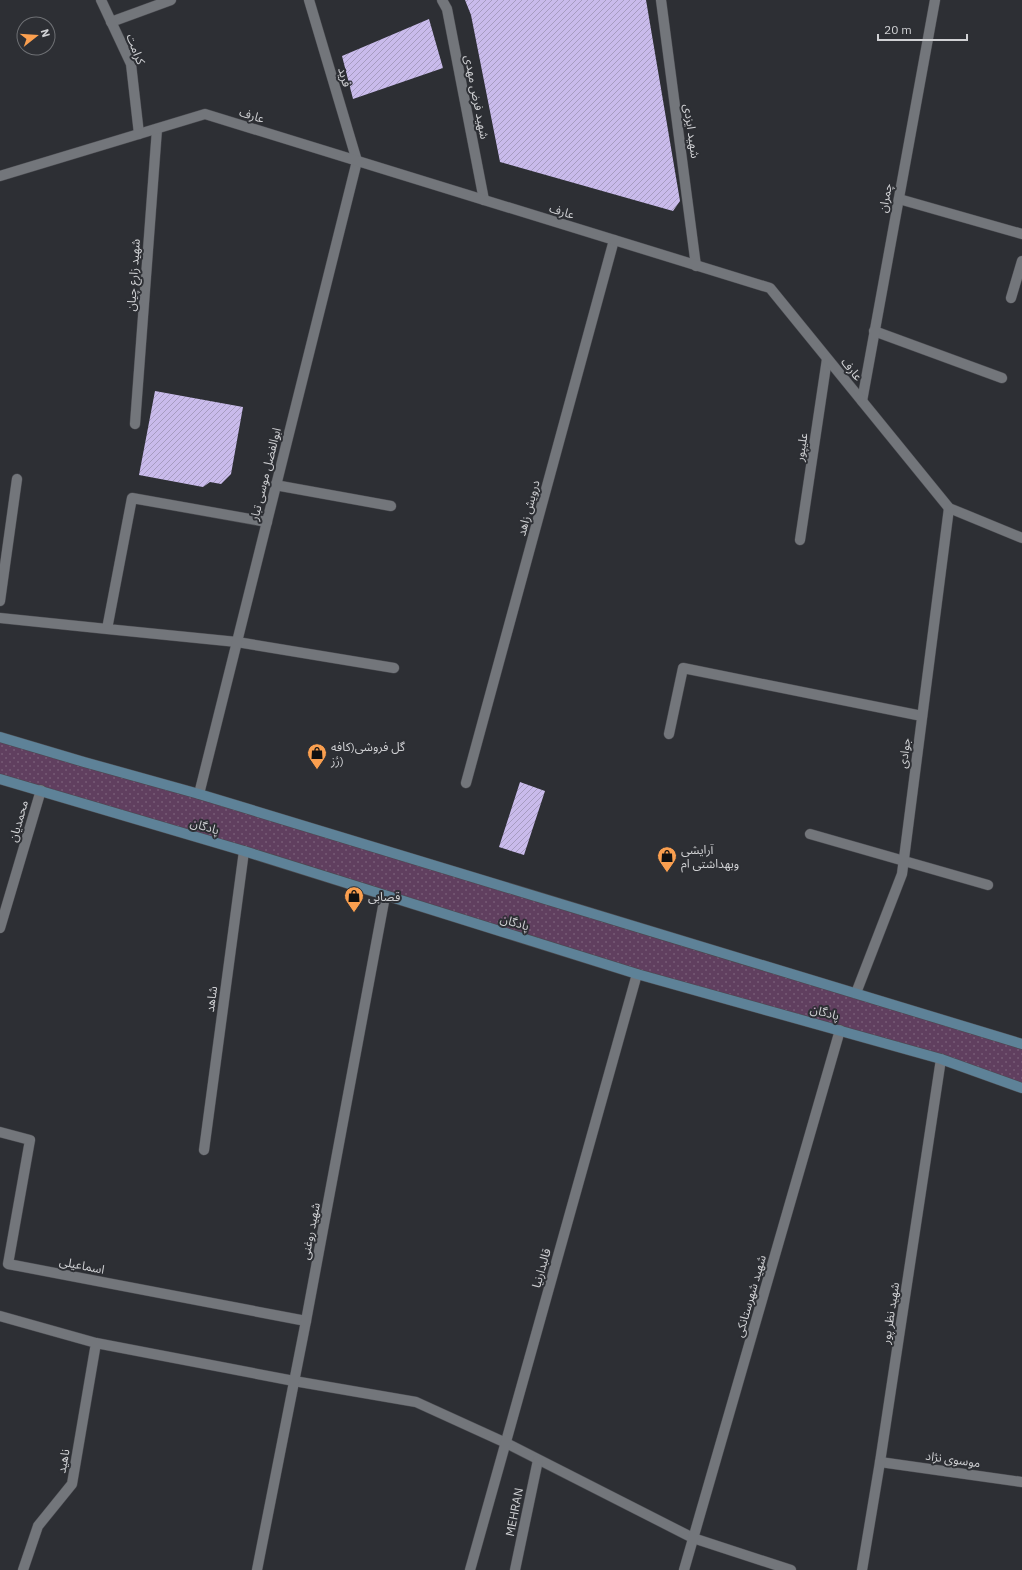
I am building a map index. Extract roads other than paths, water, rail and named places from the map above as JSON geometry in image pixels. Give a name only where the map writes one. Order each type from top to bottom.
[{"type":"main road","points":[[0,737],[199,794],[1022,1044]]},
{"type":"main road","name":"پادگان","points":[[0,779],[244,851],[637,974],[941,1059],[1022,1088]]},
{"type":"street","name":"کرامت","points":[[101,0],[130,64],[138,134]]},
{"type":"street","points":[[111,22],[172,0]]},
{"type":"street","name":"فرید","points":[[309,0],[357,161]]},
{"type":"street","name":"شهید فرض مهدی","points":[[442,0],[447,9],[484,200]]},
{"type":"street","name":"شهید ایزدی","points":[[661,0],[696,266]]},
{"type":"street","name":"چمران","points":[[862,401],[935,0]]},
{"type":"street","name":"عارف","points":[[0,176],[205,114],[770,288],[949,508],[1022,538]]},
{"type":"street","name":"شهید زارع چیان","points":[[135,424],[157,129]]},
{"type":"street","name":"ابوالفضل موسی تبار","points":[[199,794],[357,161]]},
{"type":"street","points":[[899,199],[1022,234]]},
{"type":"street","name":"درویش زاهد","points":[[466,783],[614,240]]},
{"type":"street","points":[[1011,298],[1022,261]]},
{"type":"street","points":[[874,332],[1002,378]]},
{"type":"street","name":"علیپور","points":[[800,540],[828,359]]},
{"type":"street","points":[[0,601],[17,479]]},
{"type":"street","points":[[275,485],[391,506]]},
{"type":"street","points":[[107,629],[132,498],[266,522]]},
{"type":"street","name":"جوادی","points":[[856,993],[902,874],[949,508]]},
{"type":"street","points":[[0,618],[237,642],[394,668]]},
{"type":"street","points":[[669,734],[683,668],[922,716]]},
{"type":"street","name":"محمدیان","points":[[0,928],[40,790]]},
{"type":"street","points":[[810,834],[988,885]]},
{"type":"street","name":"شاهد","points":[[204,1150],[244,851]]},
{"type":"street","name":"شهید روغنی","points":[[257,1570],[306,1320],[385,896]]},
{"type":"street","name":"قالبدارنیا","points":[[470,1570],[637,974]]},
{"type":"street","name":"شهید شهرستانکی","points":[[684,1570],[840,1030]]},
{"type":"street","name":"شهید نظر پور","points":[[862,1570],[880,1462],[941,1059]]},
{"type":"street","name":"اسماعيلی","points":[[0,1132],[30,1140],[8,1264],[306,1320]]},
{"type":"street","points":[[0,1316],[96,1343],[294,1381],[416,1402],[506,1444],[693,1538],[791,1570]]},
{"type":"street","name":"ناهید","points":[[23,1570],[38,1526],[72,1484],[96,1343]]},
{"type":"street","name":"MEHRAN","points":[[515,1570],[538,1460]]},
{"type":"street","name":"موسوی نژاد","points":[[880,1462],[1022,1482]]},
{"type":"place","name":"گل فروشی(کافه رُز)","points":[[317,770]]},
{"type":"place","name":"آرایشی وبهداشتی ام","points":[[667,873]]},
{"type":"place","name":"قصابی","points":[[354,913]]}]
